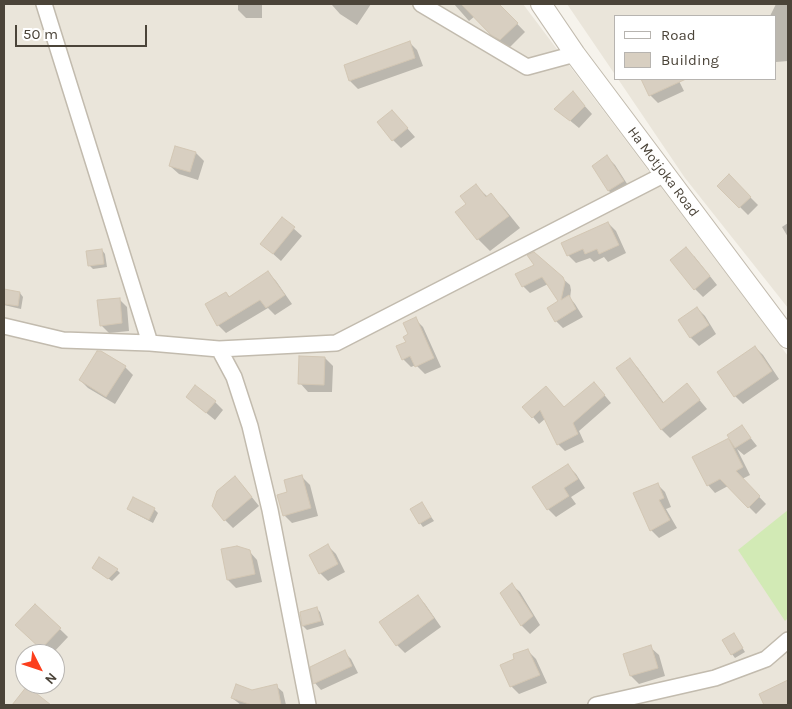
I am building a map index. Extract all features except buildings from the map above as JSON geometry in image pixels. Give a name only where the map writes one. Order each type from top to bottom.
[{"type":"street","points":[[44,4],[150,343]]},
{"type":"street","points":[[421,4],[527,67],[575,54]]},
{"type":"street","name":"Ha Motjoka Road","points":[[541,4],[575,54],[665,174],[785,327]]},
{"type":"street","points":[[4,326],[63,340],[150,343],[219,349],[336,343],[665,174]]},
{"type":"street","points":[[219,349],[234,377],[250,426],[270,510],[308,705]]},
{"type":"street","points":[[596,705],[715,678],[766,659],[788,640]]},
{"type":"shaded area","points":[[4,4],[523,4],[788,356],[788,705],[4,705]]},
{"type":"shaded area","points":[[567,4],[788,4],[788,308],[685,178],[619,80],[777,80],[777,15],[614,15],[614,73]]},
{"type":"green space","points":[[788,510],[788,618],[785,621],[738,550]]}]
